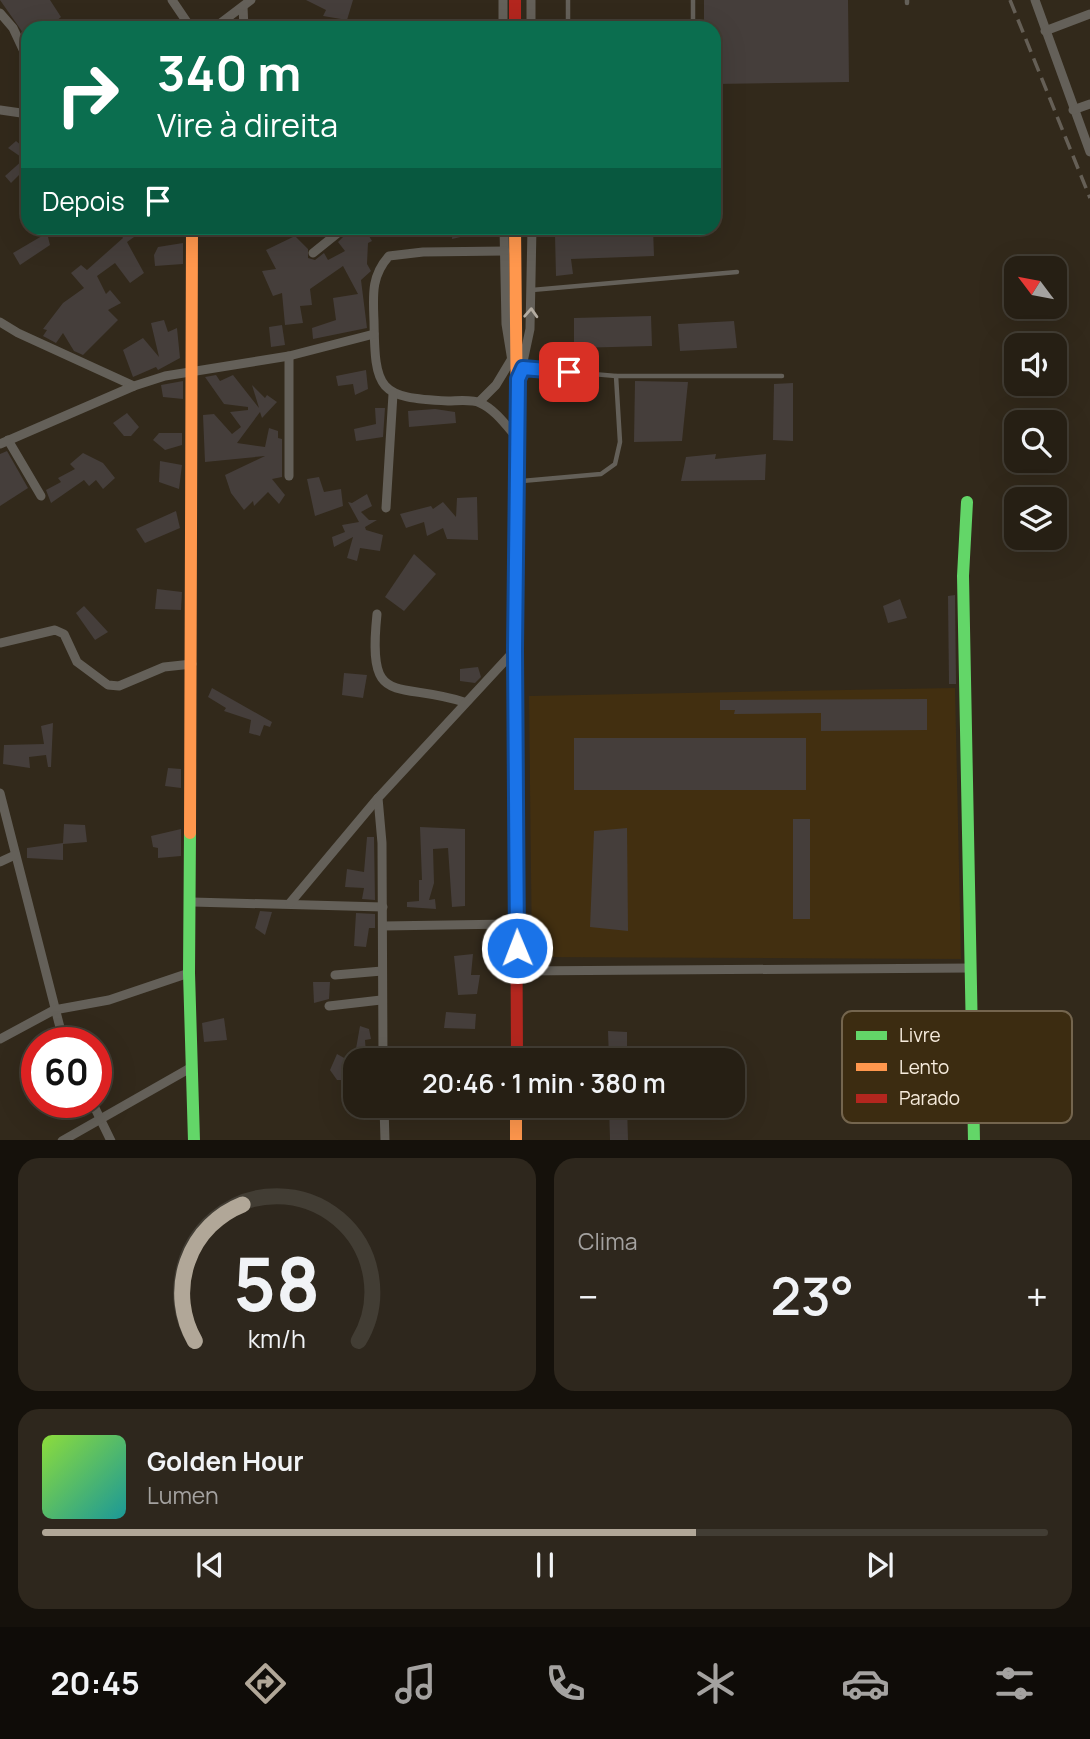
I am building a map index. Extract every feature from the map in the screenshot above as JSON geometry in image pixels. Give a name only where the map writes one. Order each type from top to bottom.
[{"type":"street","points":[[172,0],[186,21]]},
{"type":"street","points":[[224,21],[251,0]]},
{"type":"street","points":[[503,0],[503,21]]},
{"type":"street","points":[[515,0],[515,21]]},
{"type":"street","points":[[531,0],[531,21]]},
{"type":"street","points":[[1035,0],[1090,152]]},
{"type":"street","points":[[243,7],[244,21]]},
{"type":"street","points":[[0,13],[13,28],[21,45]]},
{"type":"street","points":[[1045,31],[1090,14]]},
{"type":"street","points":[[1073,110],[1090,104]]},
{"type":"street","points":[[0,110],[21,113]]},
{"type":"street","points":[[192,235],[192,902],[189,973],[194,1140]]},
{"type":"street","points":[[313,253],[335,235]]},
{"type":"street","points":[[504,235],[506,324],[511,360],[520,374]]},
{"type":"street","points":[[515,235],[520,374],[515,650],[517,1048]]},
{"type":"street","points":[[520,374],[530,329],[532,235]]},
{"type":"street","points":[[505,251],[423,252],[389,256],[378,268],[373,287],[374,334],[379,380],[393,394],[409,399],[479,402],[501,420],[519,440]]},
{"type":"street","points":[[0,322],[18,333],[134,386]]},
{"type":"street","points":[[41,496],[4,442],[134,386],[192,370],[289,356],[374,334]]},
{"type":"street","points":[[289,356],[289,476]]},
{"type":"street","points":[[479,402],[496,385],[511,360]]},
{"type":"street","points":[[386,508],[393,394]]},
{"type":"street","points":[[967,502],[963,576],[972,1011]]},
{"type":"street","points":[[377,614],[374,663],[378,674],[387,684],[464,702]]},
{"type":"street","points":[[0,643],[55,630],[64,634],[77,662],[107,685],[119,686],[164,667],[192,664]]},
{"type":"street","points":[[290,903],[378,798],[464,702],[515,650]]},
{"type":"street","points":[[0,793],[59,1027]]},
{"type":"street","points":[[378,798],[383,907],[383,1048]]},
{"type":"street","points":[[0,862],[15,855]]},
{"type":"street","points":[[192,902],[383,907]]},
{"type":"street","points":[[383,926],[517,924]]},
{"type":"street","points":[[517,971],[971,968]]},
{"type":"street","points":[[335,975],[382,971]]},
{"type":"street","points":[[0,1039],[54,1010],[109,1000],[189,973]]},
{"type":"street","points":[[329,1006],[381,1000]]},
{"type":"street","points":[[62,1140],[101,1121],[192,1068]]},
{"type":"street","points":[[100,1118],[111,1140]]},
{"type":"street","points":[[384,1118],[385,1140]]},
{"type":"street","points":[[516,1118],[516,1140]]},
{"type":"lane","points":[[568,0],[569,21]]},
{"type":"lane","points":[[693,0],[693,21]]},
{"type":"lane","points":[[532,290],[737,272]]},
{"type":"lane","points":[[520,374],[782,376]]},
{"type":"lane","points":[[518,481],[601,474],[615,464],[620,442],[616,376]]},
{"type":"shaded area","points":[[955,688],[961,959],[532,957],[529,696]]},
{"type":"building","points":[[0,0],[50,0],[61,17],[56,21],[21,21],[21,30]]},
{"type":"building","points":[[306,0],[353,0],[347,20],[323,16],[326,10]]},
{"type":"building","points":[[704,0],[848,0],[849,82],[721,84],[721,21],[704,21]]},
{"type":"building","points":[[16,141],[21,145],[21,157],[8,148]]},
{"type":"building","points":[[21,162],[21,173],[11,183],[5,176]]},
{"type":"building","points":[[48,235],[50,245],[20,265],[13,253]]},
{"type":"building","points":[[121,235],[134,237],[127,242],[144,273],[130,283],[115,263],[97,276],[106,294],[110,290],[121,303],[108,310],[118,320],[83,355],[74,351],[63,333],[56,343],[43,336],[47,330],[43,329],[63,303],[84,288],[71,273],[81,265],[87,270],[123,238]]},
{"type":"building","points":[[345,235],[368,235],[372,241],[368,243],[367,264],[371,271],[361,280],[367,328],[313,339],[312,328],[336,320],[333,298],[358,294],[343,266],[310,289],[312,305],[300,306],[303,323],[285,325],[282,293],[273,296],[262,271],[276,269],[266,250],[295,236],[308,249],[308,258],[315,260],[324,253],[328,260],[345,251],[338,242]]},
{"type":"building","points":[[452,235],[469,235],[452,239]]},
{"type":"building","points":[[555,235],[653,235],[654,256],[571,259],[573,274],[556,276]]},
{"type":"building","points":[[183,243],[183,264],[155,266],[154,255],[158,247]]},
{"type":"building","points":[[651,316],[652,346],[574,348],[574,318]]},
{"type":"building","points":[[164,320],[168,332],[177,328],[180,358],[158,370],[156,367],[133,377],[123,350],[143,338],[159,357],[151,323]]},
{"type":"building","points":[[734,321],[737,348],[680,351],[678,324]]},
{"type":"building","points":[[282,325],[285,345],[271,347],[269,327]]},
{"type":"building","points":[[366,370],[368,389],[355,395],[353,384],[338,386],[336,376]]},
{"type":"building","points":[[216,375],[220,381],[233,375],[259,408],[252,385],[265,398],[267,395],[277,402],[262,418],[260,412],[237,443],[265,447],[269,428],[278,431],[278,438],[282,439],[282,477],[272,479],[285,495],[279,504],[268,492],[254,506],[253,501],[244,510],[231,493],[225,475],[265,456],[205,462],[203,415],[214,414],[232,434],[241,427],[230,412],[248,410],[248,407],[224,404],[205,377]]},
{"type":"building","points":[[183,381],[183,399],[163,397],[161,385]]},
{"type":"building","points":[[635,381],[688,382],[682,441],[634,442]]},
{"type":"building","points":[[793,383],[793,441],[773,440],[774,384]]},
{"type":"building","points":[[375,408],[385,408],[383,437],[356,441],[354,429],[376,424]]},
{"type":"building","points":[[435,409],[455,412],[456,423],[409,427],[408,411]]},
{"type":"building","points":[[127,413],[139,427],[131,436],[124,436],[113,423]]},
{"type":"building","points":[[159,433],[182,433],[182,445],[165,450],[153,440]]},
{"type":"building","points":[[7,451],[28,488],[0,506],[0,454]]},
{"type":"building","points":[[83,453],[103,463],[115,478],[103,489],[96,480],[89,486],[84,480],[51,503],[46,490],[61,482],[58,478],[75,469],[70,464]]},
{"type":"building","points":[[716,454],[715,459],[766,454],[765,480],[681,481],[686,457]]},
{"type":"building","points":[[160,461],[182,465],[179,489],[159,482]]},
{"type":"building","points":[[319,477],[324,492],[341,489],[343,506],[315,516],[307,479]]},
{"type":"building","points":[[367,494],[372,506],[361,512],[369,520],[377,520],[365,527],[366,530],[383,535],[380,551],[360,548],[357,561],[347,558],[353,537],[334,547],[332,537],[345,532],[342,525],[359,522],[348,502],[352,503]]},
{"type":"building","points":[[477,497],[478,540],[447,539],[443,528],[427,536],[424,522],[406,528],[400,514],[431,506],[433,509],[443,502],[456,517],[457,498]]},
{"type":"building","points":[[176,511],[180,528],[145,543],[136,529]]},
{"type":"building","points":[[414,554],[436,574],[404,611],[385,597]]},
{"type":"building","points":[[157,589],[182,592],[181,610],[155,609]]},
{"type":"building","points":[[955,595],[956,684],[949,684],[948,596]]},
{"type":"building","points":[[900,599],[907,618],[888,623],[883,606]]},
{"type":"building","points":[[84,606],[108,632],[95,640],[76,613]]},
{"type":"building","points":[[478,667],[481,677],[475,683],[460,681],[460,669]]},
{"type":"building","points":[[344,673],[367,675],[363,698],[342,695]]},
{"type":"building","points":[[212,688],[272,722],[270,727],[264,725],[260,736],[249,733],[251,720],[224,711],[226,708],[208,697]]},
{"type":"building","points":[[927,699],[927,730],[821,731],[821,713],[734,714],[735,710],[720,710],[720,700]]},
{"type":"building","points":[[53,723],[51,767],[48,767],[46,755],[29,757],[30,768],[3,764],[4,745],[44,744],[41,726]]},
{"type":"building","points":[[574,738],[806,738],[806,790],[574,790]]},
{"type":"building","points":[[168,768],[181,769],[181,788],[165,786]]},
{"type":"building","points":[[793,819],[810,819],[810,919],[793,919]]},
{"type":"building","points":[[64,824],[85,825],[87,842],[63,844],[63,860],[27,858],[27,848],[63,843]]},
{"type":"building","points":[[420,827],[465,829],[465,906],[452,907],[448,848],[433,849],[434,883],[429,900],[435,899],[436,909],[407,907],[407,902],[419,901],[419,880],[422,880]]},
{"type":"building","points":[[627,828],[628,931],[590,927],[594,831]]},
{"type":"building","points":[[181,829],[181,856],[158,858],[158,848],[153,847],[151,836]]},
{"type":"building","points":[[367,837],[374,837],[375,900],[362,899],[364,888],[345,887],[347,869],[364,872]]},
{"type":"building","points":[[260,911],[272,912],[265,935],[255,928]]},
{"type":"building","points":[[356,913],[375,914],[375,928],[369,928],[366,947],[354,946]]},
{"type":"building","points":[[473,954],[471,975],[480,975],[477,994],[458,995],[454,956]]},
{"type":"building","points":[[313,982],[330,982],[329,999],[314,1003]]},
{"type":"building","points":[[446,1012],[476,1014],[475,1029],[444,1028]]},
{"type":"building","points":[[224,1018],[227,1040],[204,1042],[202,1023]]},
{"type":"building","points":[[360,1026],[369,1029],[371,1039],[365,1040],[366,1048],[356,1048]]},
{"type":"building","points":[[608,1031],[627,1032],[627,1048],[609,1048]]},
{"type":"building","points":[[337,1054],[343,1057],[343,1080],[337,1080],[330,1070]]},
{"type":"building","points":[[609,1118],[627,1118],[628,1140],[610,1140]]},
{"type":"railway","points":[[1010,0],[1090,198]]},
{"type":"traffic: fast","points":[[967,502],[963,576],[971,1011]]},
{"type":"traffic: fast","points":[[516,844],[518,515]]},
{"type":"traffic: fast","points":[[190,833],[189,973],[194,1140]]},
{"type":"traffic: fast","points":[[974,1123],[974,1140]]},
{"type":"traffic: slow","points":[[190,833],[192,235]]},
{"type":"traffic: slow","points":[[515,235],[518,515]]},
{"type":"traffic: slow","points":[[516,1118],[516,1140]]},
{"type":"traffic: jam","points":[[515,0],[515,21]]},
{"type":"traffic: jam","points":[[516,844],[517,1048]]},
{"type":"route","points":[[517,948],[515,650],[518,379],[523,368],[569,372]]}]
